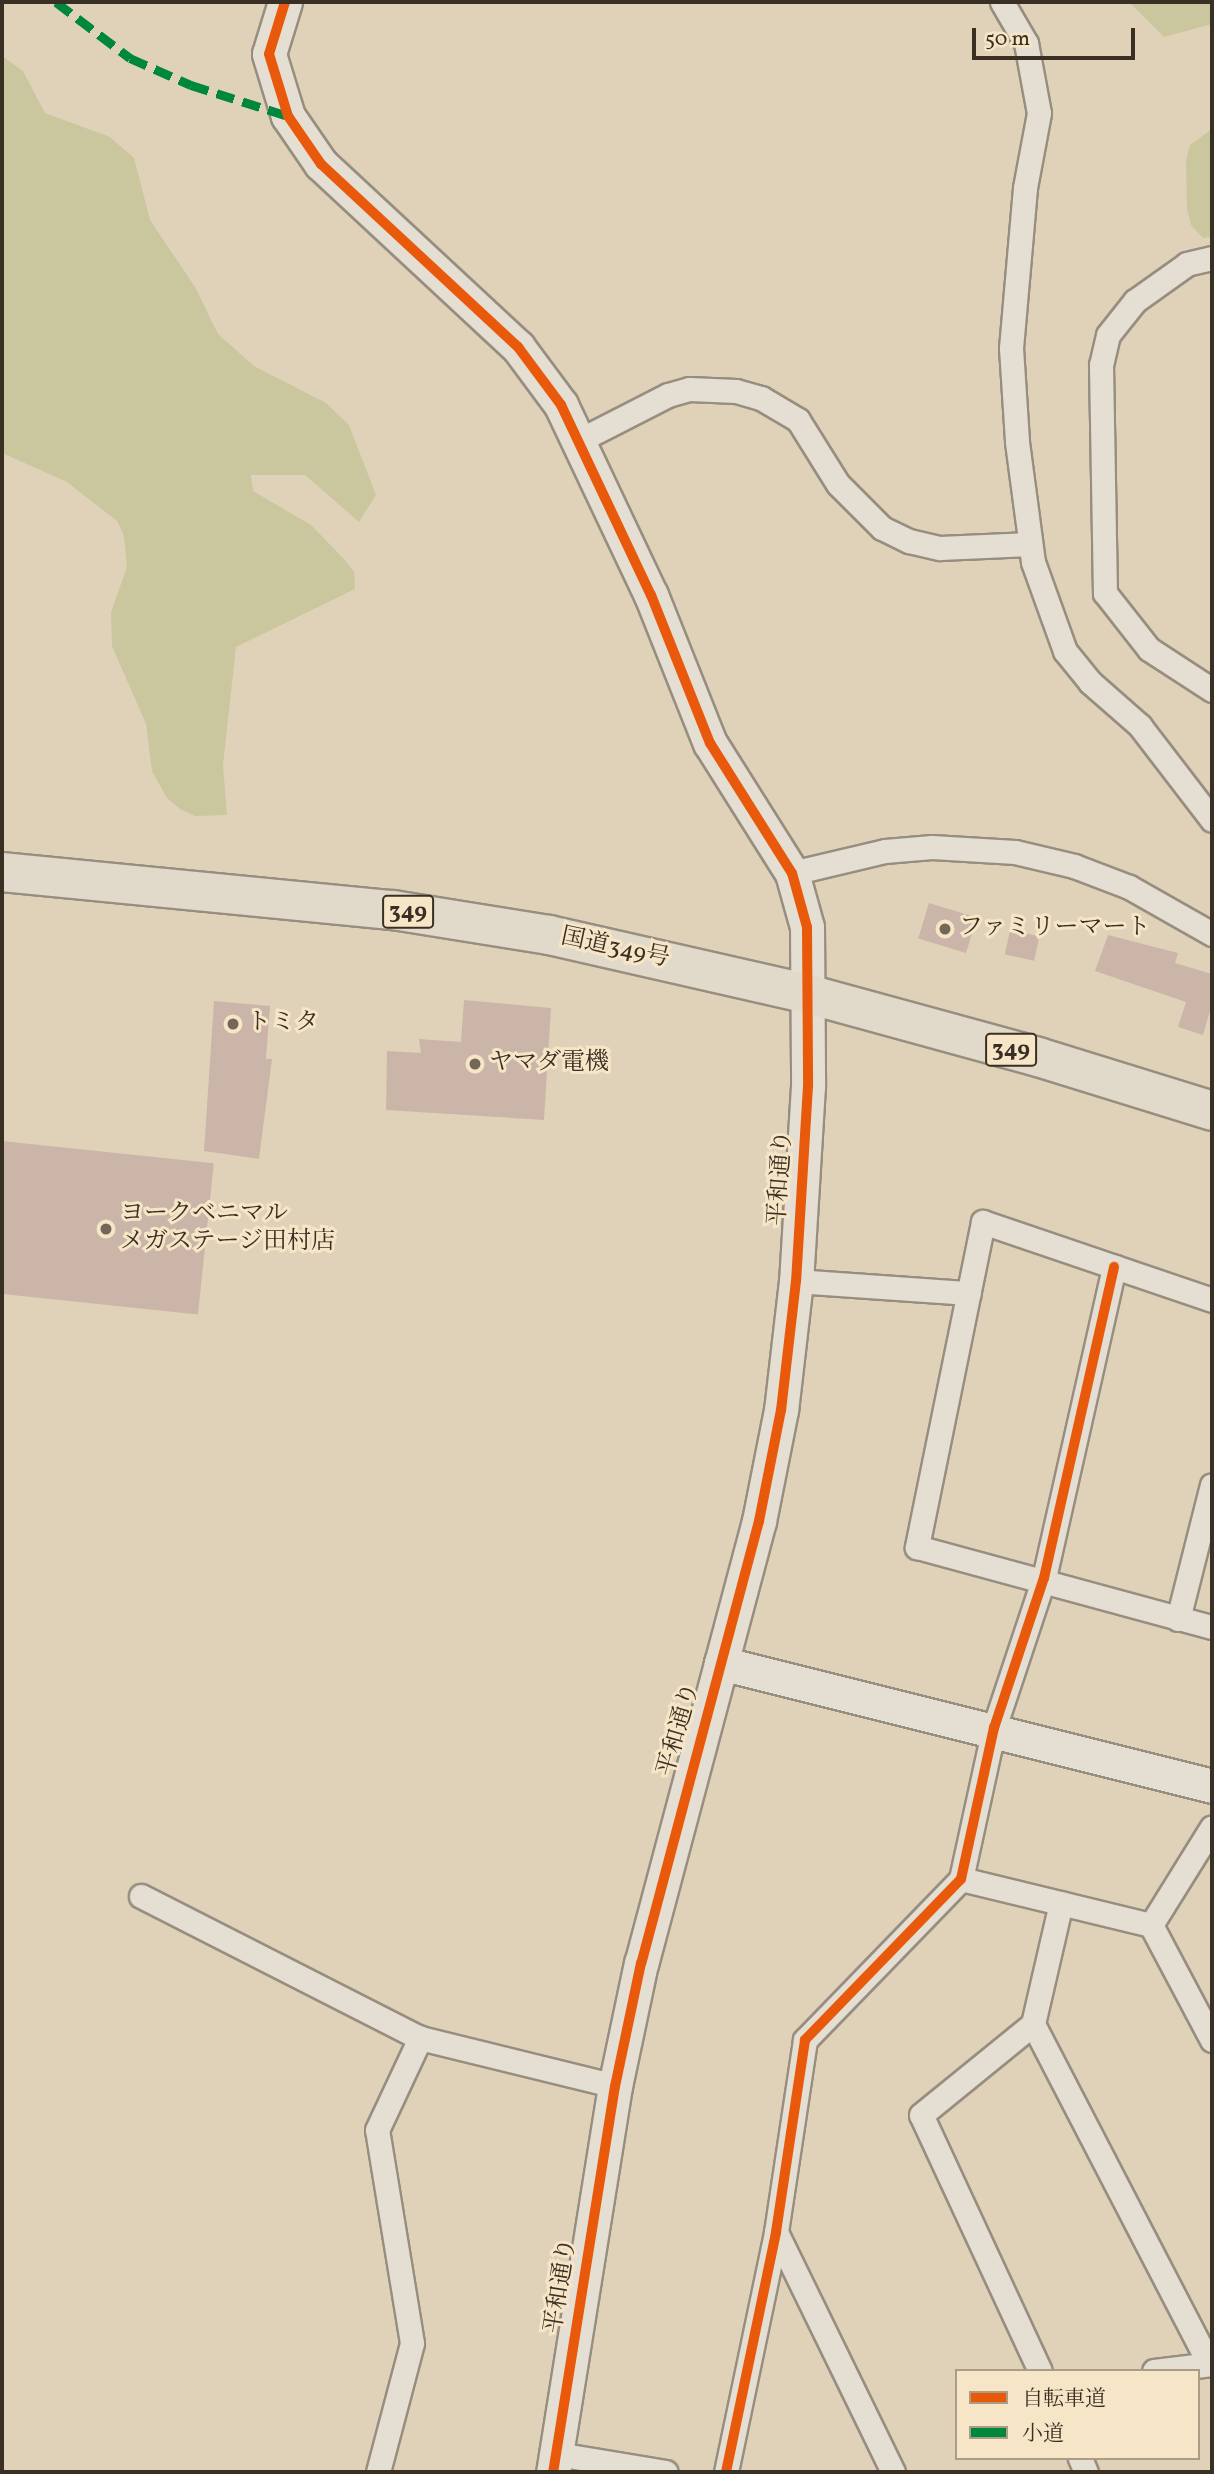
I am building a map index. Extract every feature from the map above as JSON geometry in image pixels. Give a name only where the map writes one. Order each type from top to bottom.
[{"type":"highway","name":"国道349号","points":[[2,872],[393,910],[550,935],[808,994],[1038,1057],[1212,1111]]},
{"type":"street","name":"平和通り","points":[[285,2],[269,54],[288,116],[321,164],[518,347],[561,405],[651,595],[710,743],[792,873],[807,927],[808,1086],[796,1281],[781,1410],[759,1521],[656,1899],[615,2086],[555,2463]]},
{"type":"street","points":[[1002,2],[1027,43],[1038,113],[1026,188],[1011,348],[1030,544],[1047,612],[1065,651],[1090,682],[1140,726],[1212,820]]},
{"type":"street","points":[[1212,258],[1187,264],[1135,301],[1108,335],[1101,366],[1105,593],[1149,649],[1212,690]]},
{"type":"street","points":[[578,441],[668,395],[689,389],[736,391],[761,398],[798,420],[838,484],[882,528],[909,541],[940,548],[1030,544]]},
{"type":"street","points":[[792,873],[885,850],[932,847],[1015,852],[1074,866],[1129,887],[1212,933]]},
{"type":"street","points":[[1212,1300],[983,1222],[917,1547],[1044,1578],[1212,1627]]},
{"type":"street","points":[[726,2472],[776,2232],[805,2040],[961,1879],[994,1728],[1044,1578],[1114,1267]]},
{"type":"street","points":[[796,1281],[969,1293]]},
{"type":"street","points":[[1178,1619],[1212,1485]]},
{"type":"street","points":[[721,1663],[994,1728],[1212,1786]]},
{"type":"street","points":[[1151,1925],[1212,1827]]},
{"type":"street","points":[[961,1879],[1151,1925],[1212,2040]]},
{"type":"street","points":[[141,1896],[419,2038],[615,2086]]},
{"type":"street","points":[[1039,2369],[921,2115],[1033,2024],[1062,1903]]},
{"type":"street","points":[[1033,2024],[1211,2364],[1170,2369]]},
{"type":"street","points":[[378,2472],[412,2343],[377,2130],[419,2038]]},
{"type":"street","points":[[776,2232],[893,2472]]},
{"type":"street","points":[[555,2463],[666,2472]]},
{"type":"shaded area","points":[[1129,2],[1212,2],[1212,24],[1164,37]]},
{"type":"shaded area","points":[[2,56],[23,71],[45,113],[110,137],[134,158],[150,220],[195,287],[218,334],[254,366],[326,403],[349,425],[376,495],[359,522],[305,475],[251,475],[253,491],[311,525],[345,560],[354,572],[355,589],[236,647],[223,765],[227,815],[195,816],[180,809],[167,798],[152,771],[146,724],[112,646],[111,612],[127,567],[124,536],[117,521],[67,482],[2,453]]},
{"type":"shaded area","points":[[1212,129],[1212,237],[1203,238],[1191,225],[1187,210],[1186,161],[1190,145]]},
{"type":"building","points":[[929,903],[977,918],[966,953],[918,938]]},
{"type":"building","points":[[1010,930],[1039,936],[1034,961],[1005,954]]},
{"type":"building","points":[[1108,935],[1178,953],[1175,963],[1212,974],[1212,1004],[1203,1035],[1178,1027],[1186,1002],[1095,971]]},
{"type":"building","points":[[464,1000],[551,1008],[544,1120],[386,1110],[387,1051],[421,1053],[419,1039],[461,1042]]},
{"type":"building","points":[[214,1001],[270,1006],[266,1059],[272,1059],[259,1159],[204,1151]]},
{"type":"building","name":"ヨークベニマル メガステージ田村店","points":[[2,1141],[214,1163],[198,1314],[2,1294]]},
{"type":"marked path","points":[[56,2],[130,58],[191,85],[288,116]]},
{"type":"cycle path","points":[[285,2],[269,54],[288,116],[321,164],[518,347],[561,405],[651,595],[710,743],[792,873],[807,927],[808,1086],[796,1281],[781,1410],[759,1521],[641,1963],[615,2086],[553,2472]]},
{"type":"cycle path","points":[[726,2472],[776,2232],[805,2040],[961,1879],[994,1728],[1044,1578],[1114,1267]]},
{"type":"place","name":"ファミリーマート","points":[[945,929]]},
{"type":"place","name":"トミタ","points":[[233,1024]]},
{"type":"place","name":"ヤマダ電機","points":[[475,1064]]},
{"type":"place","name":"ヨークベニマル メガステージ田村店","points":[[106,1229]]}]
